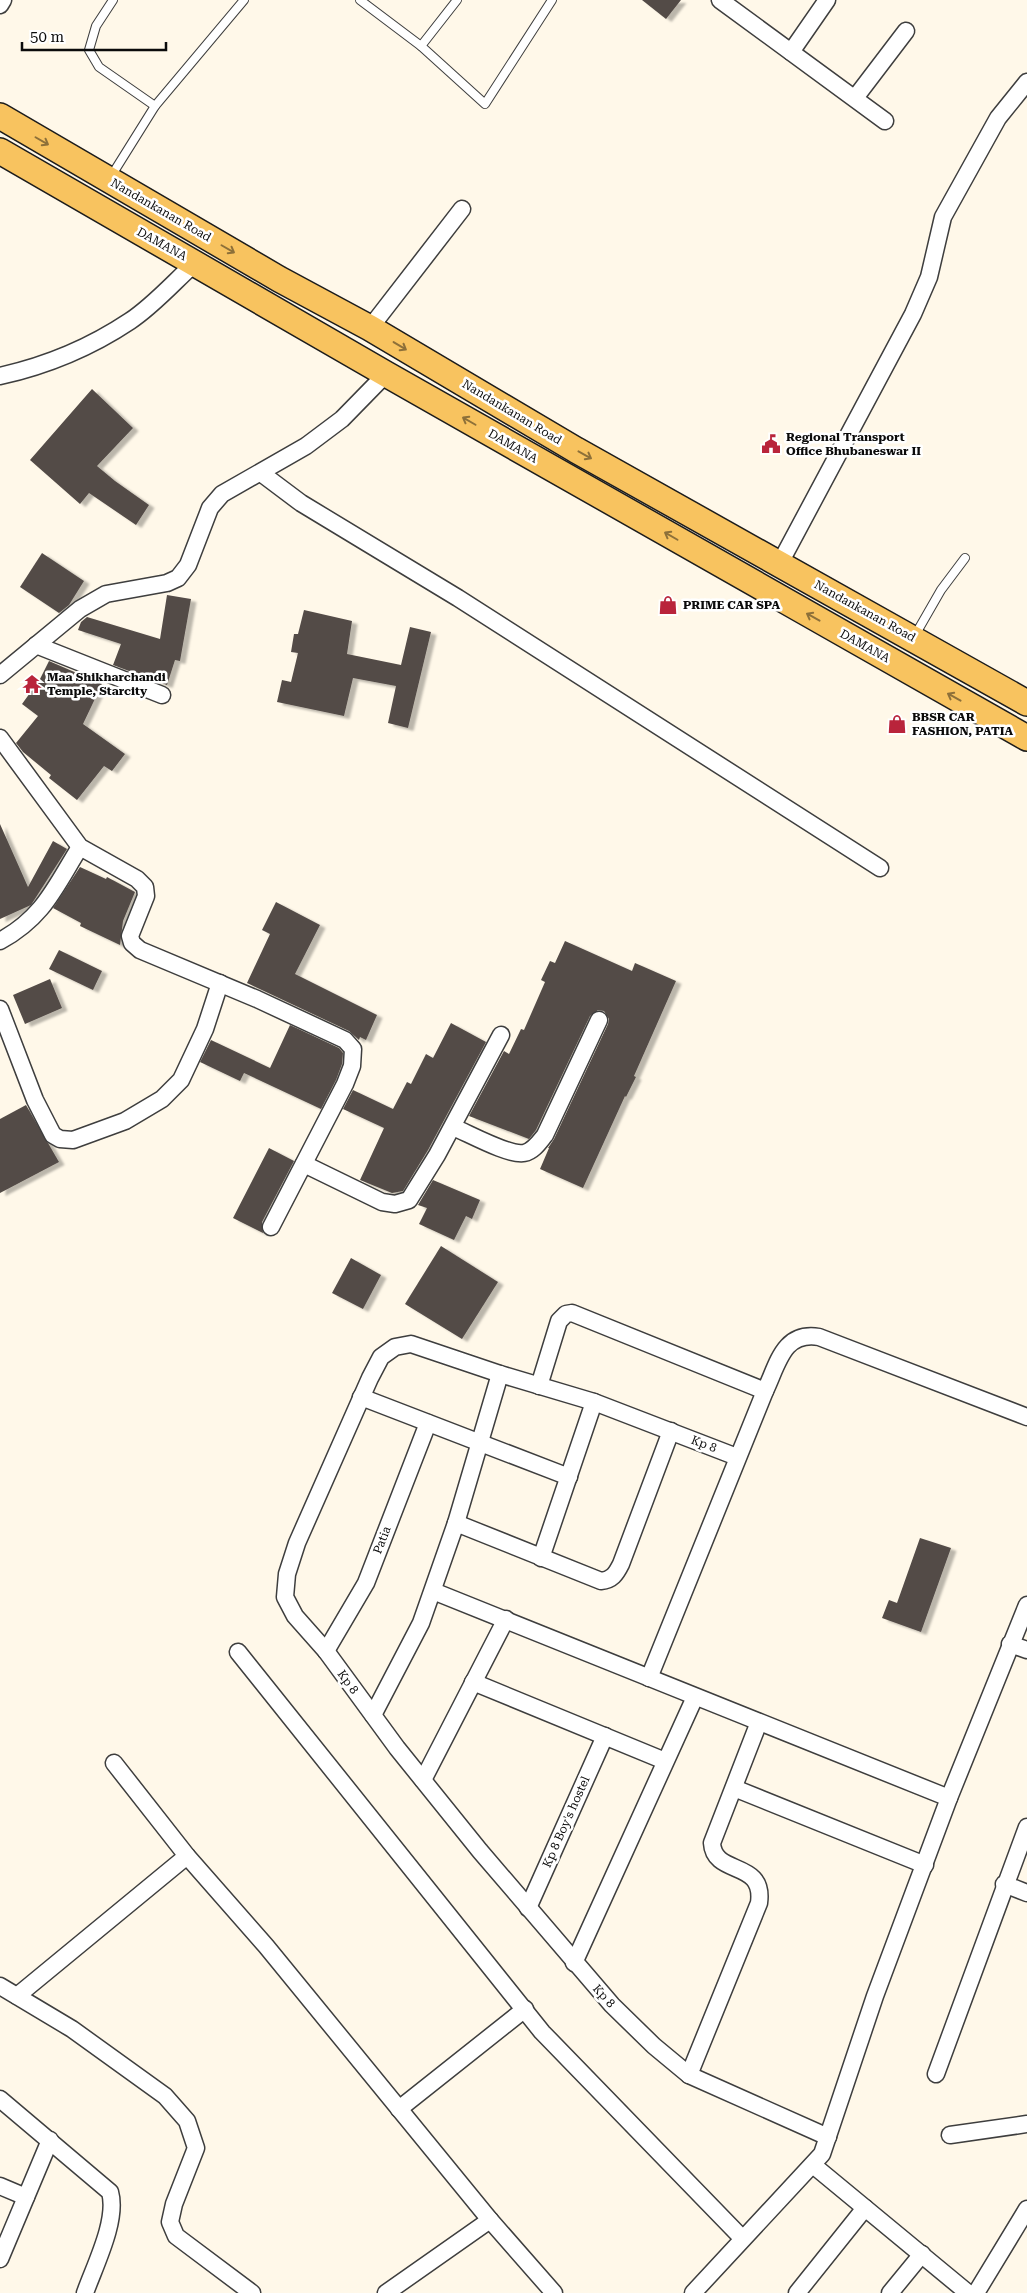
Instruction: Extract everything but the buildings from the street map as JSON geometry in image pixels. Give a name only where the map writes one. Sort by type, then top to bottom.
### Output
[{"type":"main road","name":"Nandankanan Road","points":[[0,116],[279,279],[370,328],[576,450],[1027,703]]},
{"type":"main road","name":"DAMANA","points":[[0,151],[386,374],[1027,738]]},
{"type":"street","points":[[0,5],[3,0]]},
{"type":"street","points":[[720,0],[885,121]]},
{"type":"street","points":[[791,52],[827,0]]},
{"type":"street","points":[[855,98],[906,31]]},
{"type":"street","points":[[780,563],[913,314],[929,276],[943,217],[998,118],[1027,82]]},
{"type":"street","points":[[370,328],[462,209]]},
{"type":"street","points":[[0,376],[30,370],[89,344],[131,321],[195,263]]},
{"type":"street","points":[[0,675],[80,609],[106,594],[167,584],[178,578],[188,565],[210,508],[222,494],[306,446],[342,419],[386,374]]},
{"type":"street","points":[[261,473],[301,504],[466,604],[880,868]]},
{"type":"street","points":[[36,645],[162,695]]},
{"type":"street","points":[[0,738],[80,847],[137,879],[145,887],[146,896],[130,936],[132,943],[140,950],[220,983],[345,1040],[353,1049],[352,1066],[345,1084],[270,1228]]},
{"type":"street","points":[[0,941],[19,931],[40,912],[80,847]]},
{"type":"street","points":[[0,1009],[35,1100],[53,1136],[60,1139],[73,1140],[125,1121],[162,1099],[181,1080],[204,1029],[220,983]]},
{"type":"street","points":[[453,1127],[512,1151],[524,1153],[536,1147],[545,1134],[599,1020]]},
{"type":"street","points":[[304,1164],[382,1202],[395,1204],[409,1200],[425,1178],[501,1035]]},
{"type":"street","points":[[539,1386],[559,1322],[566,1314],[572,1313],[765,1391]]},
{"type":"street","points":[[649,1678],[765,1391],[786,1347],[794,1339],[806,1335],[819,1337],[1027,1417]]},
{"type":"street","name":"Kp 8","points":[[738,1457],[594,1402],[500,1374],[411,1344],[394,1347],[381,1357],[297,1543],[288,1574],[285,1597],[295,1616],[326,1651],[423,1780],[574,1963],[618,2012],[654,2046],[689,2075],[828,2137]]},
{"type":"street","points":[[373,1715],[421,1623],[456,1523],[500,1374]]},
{"type":"street","points":[[362,1397],[569,1477]]},
{"type":"street","points":[[541,1558],[594,1402]]},
{"type":"street","name":"Patia","points":[[326,1651],[366,1583],[428,1423]]},
{"type":"street","points":[[456,1523],[601,1582],[608,1580],[616,1574],[671,1431]]},
{"type":"street","points":[[432,1590],[949,1798]]},
{"type":"street","points":[[693,2293],[822,2154],[876,1996],[949,1798],[1027,1605]]},
{"type":"street","points":[[423,1780],[506,1619]]},
{"type":"street","points":[[1010,1644],[1027,1650]]},
{"type":"street","points":[[238,1652],[542,2032],[742,2238]]},
{"type":"street","points":[[473,1682],[665,1761]]},
{"type":"street","points":[[574,1963],[695,1697]]},
{"type":"street","points":[[689,2075],[759,1903],[760,1890],[757,1881],[748,1874],[718,1860],[712,1853],[712,1843],[760,1722]]},
{"type":"street","name":"Kp 8 Boy's hostel","points":[[528,1908],[605,1736]]},
{"type":"street","points":[[114,1763],[187,1856],[266,1946],[490,2220],[554,2293]]},
{"type":"street","points":[[734,1788],[924,1865]]},
{"type":"street","points":[[936,2074],[1004,1884],[1027,1826]]},
{"type":"street","points":[[16,1996],[187,1856]]},
{"type":"street","points":[[1004,1884],[1027,1893]]},
{"type":"street","points":[[0,1986],[72,2030],[165,2096],[187,2121],[196,2148],[174,2204],[170,2222],[176,2236],[252,2293]]},
{"type":"street","points":[[399,2109],[525,2009]]},
{"type":"street","points":[[0,2099],[110,2192],[113,2202],[111,2216],[85,2293]]},
{"type":"street","points":[[950,2135],[1027,2124]]},
{"type":"street","points":[[0,2259],[50,2140]]},
{"type":"street","points":[[813,2165],[968,2293]]},
{"type":"street","points":[[0,2186],[26,2197]]},
{"type":"street","points":[[797,2293],[865,2208]]},
{"type":"street","points":[[976,2293],[1027,2209]]},
{"type":"street","points":[[386,2293],[490,2220]]},
{"type":"street","points":[[890,2293],[922,2254]]},
{"type":"lane","points":[[113,0],[96,26],[89,50],[99,67],[155,106]]},
{"type":"lane","points":[[109,180],[155,106],[244,0]]},
{"type":"lane","points":[[360,0],[420,46],[485,104],[552,0]]},
{"type":"lane","points":[[420,46],[457,0]]},
{"type":"lane","points":[[912,638],[941,590],[965,558]]},
{"type":"place","name":"Regional Transport Office Bhubaneswar II","points":[[771,444]]},
{"type":"place","name":"PRIME CAR SPA","points":[[668,605]]},
{"type":"place","name":"Maa Shikharchandi Temple, Starcity","points":[[32,684]]},
{"type":"place","name":"BBSR CAR FASHION, PATIA","points":[[897,724]]}]
